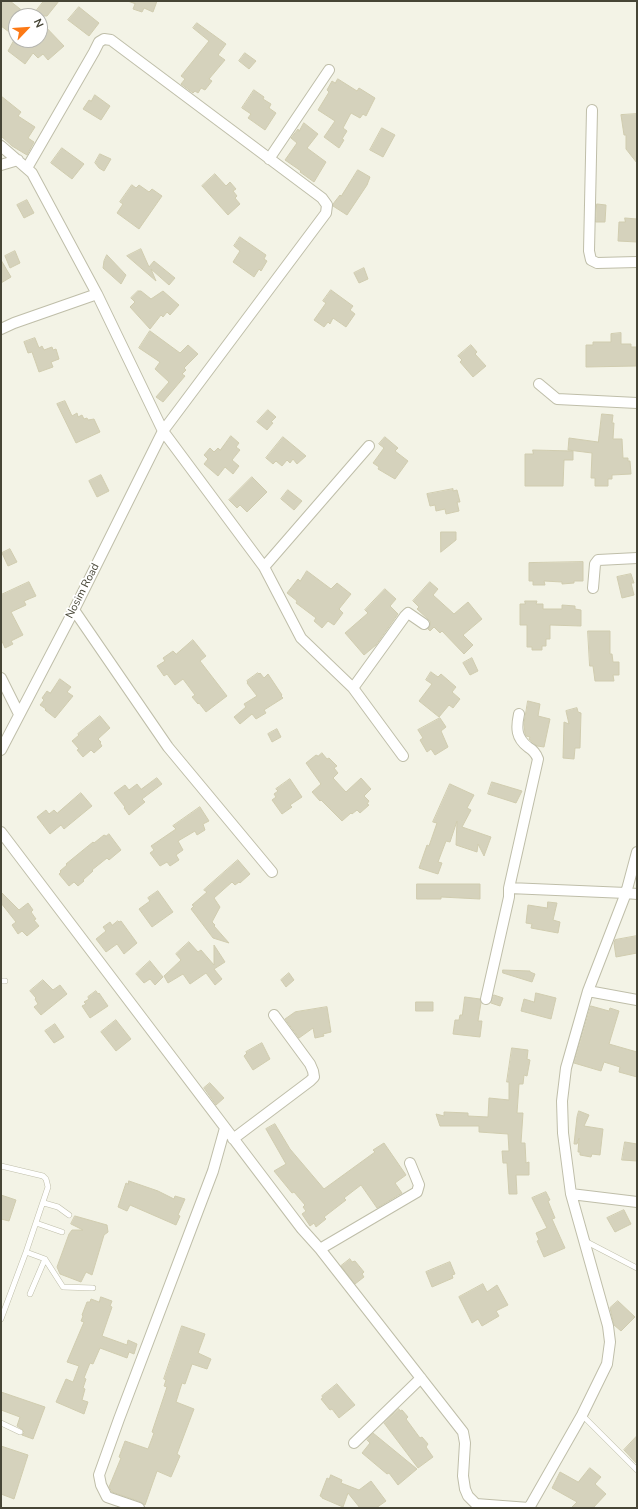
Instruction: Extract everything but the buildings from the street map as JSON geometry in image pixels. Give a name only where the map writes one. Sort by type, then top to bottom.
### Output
[{"type":"street","name":"Nosim Road","points":[[1,750],[74,610],[163,431],[326,213],[327,205],[322,198],[111,40],[104,39],[99,42],[27,168]]},
{"type":"street","points":[[269,159],[329,70]]},
{"type":"street","points":[[592,110],[589,251],[591,260],[597,263],[637,262]]},
{"type":"street","points":[[1,146],[32,173],[97,294],[163,431],[264,567],[301,638],[353,688],[403,756]]},
{"type":"street","points":[[1,166],[18,160]]},
{"type":"street","points":[[1,329],[97,294]]},
{"type":"street","points":[[539,384],[557,399],[637,404]]},
{"type":"street","points":[[264,567],[369,446]]},
{"type":"street","points":[[593,588],[595,564],[598,560],[637,558]]},
{"type":"street","points":[[74,610],[168,747],[272,872]]},
{"type":"street","points":[[353,688],[404,616],[408,613],[424,624]]},
{"type":"street","points":[[1,678],[19,714]]},
{"type":"street","points":[[486,999],[538,759],[536,754],[525,744],[517,733],[519,714]]},
{"type":"street","points":[[1,832],[302,1229],[463,1432],[465,1443],[465,1489],[468,1496],[476,1504],[529,1508],[582,1415],[606,1364],[610,1342],[608,1326],[571,1194],[563,1132],[562,1101],[566,1068],[588,991],[626,892],[637,852]]},
{"type":"street","points":[[509,888],[626,892],[637,894]]},
{"type":"street","points":[[588,991],[637,1000]]},
{"type":"street","points":[[233,1139],[314,1077],[310,1064],[274,1015]]},
{"type":"street","points":[[140,1508],[107,1497],[100,1485],[99,1475],[213,1171],[225,1128]]},
{"type":"street","points":[[320,1250],[417,1192],[418,1185],[410,1162]]},
{"type":"street","points":[[571,1194],[637,1202]]},
{"type":"street","points":[[354,1443],[421,1378]]},
{"type":"lane","points":[[1,1166],[43,1176],[46,1179],[48,1188],[44,1203],[1,1319]]},
{"type":"lane","points":[[44,1203],[58,1207],[69,1214]]},
{"type":"lane","points":[[36,1223],[62,1232]]},
{"type":"lane","points":[[584,1241],[637,1268]]},
{"type":"lane","points":[[26,1252],[45,1260],[63,1287],[93,1288]]},
{"type":"lane","points":[[30,1294],[45,1260]]},
{"type":"lane","points":[[582,1415],[637,1470]]},
{"type":"lane","points":[[1,1423],[20,1432]]}]
